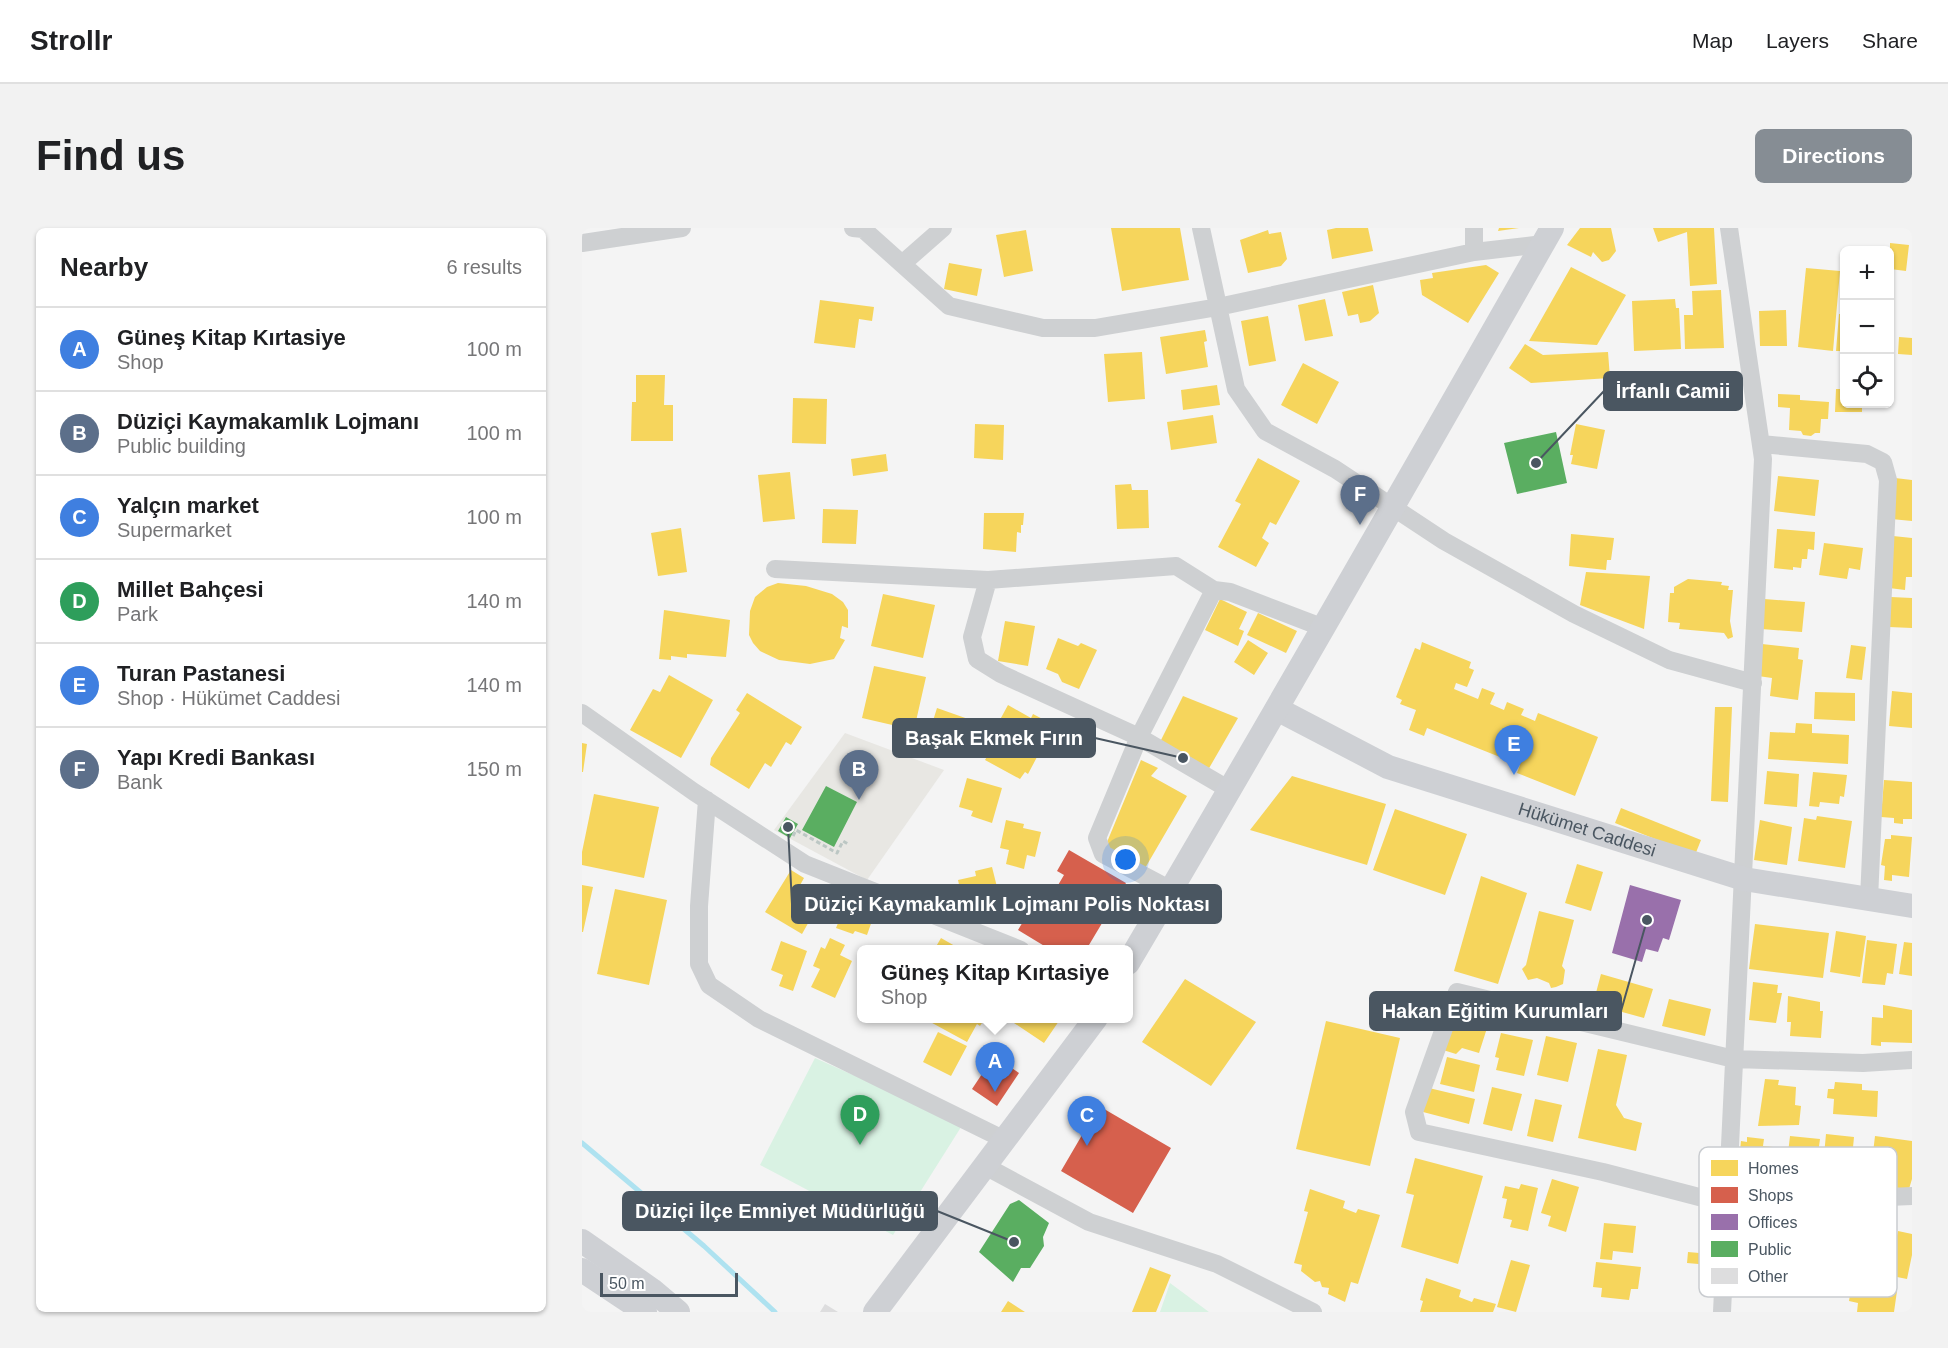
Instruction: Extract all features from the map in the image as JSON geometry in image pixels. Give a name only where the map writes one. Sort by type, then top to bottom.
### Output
[{"type":"main road","points":[[1133,955],[1228,789],[1278,710],[1547,236]]},
{"type":"main road","name":"Hükümet Caddesi","points":[[1278,710],[1388,766],[1744,879],[1912,906]]},
{"type":"main road","points":[[879,1307],[1092,1023]]},
{"type":"main road","points":[[582,1242],[652,1290],[678,1312]]},
{"type":"main road","points":[[582,1270],[645,1312]]},
{"type":"street","points":[[582,243],[682,228]]},
{"type":"street","points":[[853,228],[863,230],[949,306],[1043,328],[1095,328],[1218,307],[1547,236]]},
{"type":"street","points":[[902,264],[943,228]]},
{"type":"street","points":[[1201,228],[1236,389],[1265,431],[1335,469],[1444,541],[1585,619],[1669,660],[1753,683]]},
{"type":"street","points":[[1474,228],[1474,252]]},
{"type":"street","points":[[1729,228],[1763,459],[1729,1147]]},
{"type":"street","points":[[1761,444],[1867,454],[1883,462],[1888,480],[1869,899]]},
{"type":"street","points":[[775,569],[988,580],[1176,566],[1214,590],[1230,592],[1324,628]]},
{"type":"street","points":[[988,580],[972,637],[977,659],[1001,674],[1139,737],[1228,789]]},
{"type":"street","points":[[1171,890],[1103,854],[1097,838],[1139,737],[1214,590]]},
{"type":"street","points":[[582,713],[706,800],[806,864],[1008,945]]},
{"type":"street","points":[[706,800],[699,906],[699,964],[709,985],[759,1019],[1005,1140]]},
{"type":"street","points":[[1699,1197],[1603,1172],[1419,1132],[1414,1112],[1456,992],[1734,1059],[1863,1063],[1912,1060]]},
{"type":"street","points":[[985,1166],[1089,1222],[1218,1264],[1313,1312]]},
{"type":"street","points":[[1897,1197],[1912,1196]]},
{"type":"street","points":[[1722,1312],[1723,1297]]},
{"type":"path","points":[[816,841],[837,853],[843,841],[848,844]]},
{"type":"shaded area","points":[[845,733],[944,770],[867,880],[774,830]]},
{"type":"green space","points":[[815,1058],[963,1124],[893,1235],[760,1165]]},
{"type":"green space","points":[[1170,1283],[1209,1312],[1160,1312]]},
{"type":"building: Homes","points":[[1111,228],[1180,228],[1189,280],[1122,291]]},
{"type":"building: Homes","points":[[1368,228],[1373,251],[1332,259],[1327,230]]},
{"type":"building: Homes","points":[[1499,228],[1519,228],[1498,231]]},
{"type":"building: Homes","points":[[1580,228],[1611,228],[1616,251],[1609,260],[1602,262],[1593,252],[1591,257],[1567,245]]},
{"type":"building: Homes","points":[[1653,228],[1714,228],[1717,284],[1690,286],[1687,232],[1658,242]]},
{"type":"building: Homes","points":[[1026,230],[1033,271],[1004,277],[996,235]]},
{"type":"building: Homes","points":[[1268,230],[1269,234],[1281,232],[1287,259],[1281,266],[1248,273],[1240,240]]},
{"type":"building: Homes","points":[[1890,243],[1909,245],[1906,271],[1894,270],[1894,246],[1890,246]]},
{"type":"building: Homes","points":[[949,263],[982,269],[977,296],[944,289]]},
{"type":"building: Homes","points":[[1486,265],[1499,273],[1468,323],[1422,295],[1420,280],[1433,278],[1432,273]]},
{"type":"building: Homes","points":[[1571,267],[1626,295],[1597,345],[1529,341]]},
{"type":"building: Homes","points":[[1806,268],[1840,271],[1833,351],[1798,347]]},
{"type":"building: Homes","points":[[1373,285],[1379,313],[1370,321],[1360,323],[1358,314],[1348,316],[1342,292]]},
{"type":"building: Homes","points":[[1721,290],[1724,348],[1685,349],[1684,315],[1693,315],[1692,291]]},
{"type":"building: Homes","points":[[1325,299],[1333,336],[1305,341],[1298,305]]},
{"type":"building: Homes","points":[[1675,299],[1676,308],[1679,308],[1681,349],[1634,351],[1632,301]]},
{"type":"building: Homes","points":[[820,300],[874,307],[872,321],[859,319],[855,348],[814,343]]},
{"type":"building: Homes","points":[[1786,310],[1787,346],[1760,346],[1759,311]]},
{"type":"building: Homes","points":[[1839,314],[1840,314],[1840,351],[1836,351]]},
{"type":"building: Homes","points":[[1268,316],[1276,361],[1249,366],[1241,321]]},
{"type":"building: Homes","points":[[1205,330],[1207,341],[1204,342],[1208,367],[1166,374],[1160,337]]},
{"type":"building: Homes","points":[[1899,337],[1912,338],[1912,355],[1898,354]]},
{"type":"building: Homes","points":[[1525,344],[1543,355],[1608,352],[1610,378],[1531,383],[1509,368]]},
{"type":"building: Homes","points":[[1142,352],[1145,399],[1108,402],[1104,354]]},
{"type":"building: Homes","points":[[1303,363],[1339,382],[1317,424],[1281,405]]},
{"type":"building: Homes","points":[[636,375],[665,375],[664,405],[673,405],[673,441],[631,441],[632,402],[636,402]]},
{"type":"building: Homes","points":[[1217,385],[1220,405],[1183,410],[1181,390]]},
{"type":"building: Homes","points":[[1836,389],[1840,389],[1840,408],[1862,408],[1862,412],[1835,412]]},
{"type":"building: Homes","points":[[1778,394],[1800,395],[1800,400],[1829,402],[1828,419],[1821,419],[1820,433],[1811,436],[1803,435],[1801,431],[1789,430],[1790,408],[1778,407]]},
{"type":"building: Homes","points":[[793,398],[827,399],[826,444],[792,443]]},
{"type":"building: Homes","points":[[1213,415],[1217,443],[1171,450],[1167,422]]},
{"type":"building: Homes","points":[[975,424],[1004,425],[1003,460],[974,458]]},
{"type":"building: Homes","points":[[1576,424],[1605,430],[1597,469],[1571,464],[1573,455],[1570,455]]},
{"type":"building: Homes","points":[[886,454],[888,471],[853,476],[851,459]]},
{"type":"building: Homes","points":[[1258,458],[1300,481],[1276,525],[1270,522],[1262,538],[1269,543],[1256,567],[1218,547],[1241,504],[1235,501]]},
{"type":"building: Homes","points":[[790,472],[795,519],[763,522],[758,475]]},
{"type":"building: Homes","points":[[1778,476],[1819,480],[1815,516],[1774,511]]},
{"type":"building: Homes","points":[[1895,478],[1912,480],[1912,521],[1891,519]]},
{"type":"building: Homes","points":[[1131,484],[1132,490],[1148,490],[1149,528],[1117,529],[1115,485]]},
{"type":"building: Homes","points":[[823,509],[858,510],[856,544],[822,543]]},
{"type":"building: Homes","points":[[984,513],[1024,513],[1021,533],[1017,532],[1016,552],[983,549]]},
{"type":"building: Homes","points":[[681,528],[687,572],[658,576],[651,533]]},
{"type":"building: Homes","points":[[1777,529],[1815,532],[1814,550],[1808,549],[1807,559],[1802,559],[1801,568],[1793,567],[1793,570],[1774,568]]},
{"type":"building: Homes","points":[[1571,534],[1614,538],[1611,560],[1607,560],[1606,570],[1569,566]]},
{"type":"building: Homes","points":[[1893,536],[1912,538],[1912,577],[1906,577],[1905,590],[1889,588]]},
{"type":"building: Homes","points":[[1824,543],[1863,548],[1860,570],[1849,568],[1847,579],[1819,575]]},
{"type":"building: Homes","points":[[1586,572],[1650,576],[1644,629],[1580,605]]},
{"type":"building: Homes","points":[[1688,579],[1722,582],[1721,585],[1729,586],[1728,590],[1733,590],[1730,621],[1733,637],[1728,639],[1724,633],[1679,629],[1680,623],[1668,622],[1670,593],[1674,593],[1674,587]]},
{"type":"building: Homes","points":[[778,583],[806,586],[832,594],[843,602],[848,610],[848,628],[842,626],[840,638],[845,640],[834,659],[810,664],[779,660],[760,651],[753,643],[749,635],[750,611],[755,597],[767,587]]},
{"type":"building: Homes","points":[[883,594],[935,605],[923,658],[871,646]]},
{"type":"building: Homes","points":[[1891,597],[1912,598],[1912,628],[1889,627]]},
{"type":"building: Homes","points":[[1220,599],[1247,612],[1239,629],[1244,631],[1238,646],[1205,630]]},
{"type":"building: Homes","points":[[1764,599],[1805,602],[1802,632],[1761,629]]},
{"type":"building: Homes","points":[[664,610],[730,620],[726,657],[687,654],[687,658],[671,656],[671,660],[659,659]]},
{"type":"building: Homes","points":[[1258,613],[1297,631],[1286,653],[1247,635]]},
{"type":"building: Homes","points":[[1005,621],[1035,626],[1028,666],[998,661]]},
{"type":"building: Homes","points":[[1058,638],[1078,646],[1081,643],[1097,650],[1079,689],[1062,682],[1058,674],[1046,669]]},
{"type":"building: Homes","points":[[1248,640],[1268,653],[1254,675],[1234,662]]},
{"type":"building: Homes","points":[[1422,642],[1471,662],[1469,668],[1474,670],[1467,687],[1456,683],[1454,689],[1478,699],[1482,688],[1495,693],[1490,704],[1504,710],[1507,702],[1524,709],[1521,715],[1535,721],[1538,713],[1598,737],[1575,796],[1517,773],[1520,765],[1427,728],[1424,736],[1409,730],[1416,710],[1400,704],[1402,700],[1396,697],[1415,648],[1420,650]]},
{"type":"building: Homes","points":[[1762,644],[1799,648],[1798,659],[1803,660],[1798,700],[1770,696],[1772,678],[1758,676]]},
{"type":"building: Homes","points":[[1851,645],[1866,647],[1862,680],[1846,678]]},
{"type":"building: Homes","points":[[874,666],[926,677],[914,730],[862,718]]},
{"type":"building: Homes","points":[[669,675],[713,700],[681,758],[630,730],[653,689],[660,692]]},
{"type":"building: Homes","points":[[1892,691],[1912,693],[1912,728],[1889,726]]},
{"type":"building: Homes","points":[[1815,692],[1855,693],[1855,721],[1814,719]]},
{"type":"building: Homes","points":[[747,693],[802,727],[791,745],[786,742],[771,767],[765,763],[749,789],[710,765],[711,758],[740,713],[736,710]]},
{"type":"building: Homes","points":[[1183,696],[1238,718],[1208,770],[1160,742]]},
{"type":"building: Homes","points":[[1008,705],[1031,718],[1033,714],[1054,725],[1028,774],[1025,772],[1020,779],[985,760],[989,753],[983,751]]},
{"type":"building: Homes","points":[[1715,707],[1732,707],[1728,802],[1711,801]]},
{"type":"building: Homes","points":[[937,708],[971,720],[958,757],[925,746]]},
{"type":"building: Homes","points":[[1796,723],[1812,724],[1812,733],[1849,735],[1848,764],[1768,759],[1770,732],[1795,733]]},
{"type":"building: Homes","points":[[582,743],[587,744],[583,772],[582,772]]},
{"type":"building: Homes","points":[[1141,760],[1158,768],[1151,776],[1187,796],[1144,870],[1105,847]]},
{"type":"building: Homes","points":[[1767,771],[1799,774],[1797,807],[1764,804]]},
{"type":"building: Homes","points":[[1813,772],[1847,775],[1844,797],[1840,796],[1839,804],[1820,802],[1819,807],[1809,806]]},
{"type":"building: Homes","points":[[1292,776],[1386,804],[1367,865],[1250,830]]},
{"type":"building: Homes","points":[[967,778],[1002,788],[992,823],[971,816],[973,811],[959,807]]},
{"type":"building: Homes","points":[[1884,780],[1912,782],[1912,819],[1903,819],[1903,824],[1894,823],[1894,818],[1881,817]]},
{"type":"building: Homes","points":[[594,794],[659,807],[644,878],[582,865],[582,852]]},
{"type":"building: Homes","points":[[1621,808],[1701,840],[1695,855],[1615,823]]},
{"type":"building: Homes","points":[[1395,809],[1467,834],[1445,895],[1373,870]]},
{"type":"building: Homes","points":[[1817,816],[1852,821],[1845,868],[1798,861],[1804,818],[1816,820]]},
{"type":"building: Homes","points":[[1006,820],[1024,824],[1023,828],[1041,832],[1035,857],[1027,855],[1024,869],[1006,864],[1009,850],[1000,848]]},
{"type":"building: Homes","points":[[1760,820],[1792,827],[1787,865],[1754,860]]},
{"type":"building: Homes","points":[[1891,835],[1912,837],[1909,877],[1892,875],[1892,881],[1884,880],[1885,866],[1881,865],[1885,839],[1891,839]]},
{"type":"building: Homes","points":[[1577,864],[1603,872],[1591,911],[1565,903]]},
{"type":"building: Homes","points":[[992,867],[999,895],[993,897],[997,914],[967,921],[958,880],[976,876],[975,871]]},
{"type":"building: Homes","points":[[791,870],[804,878],[799,887],[812,894],[807,903],[812,906],[807,915],[811,918],[802,934],[765,912]]},
{"type":"building: Homes","points":[[1481,876],[1527,893],[1498,984],[1454,971]]},
{"type":"building: Homes","points":[[582,885],[593,887],[583,932],[582,932]]},
{"type":"building: Homes","points":[[615,889],[667,900],[649,985],[597,974]]},
{"type":"building: Homes","points":[[841,891],[883,906],[878,920],[873,918],[867,935],[855,931],[853,934],[836,928],[845,906],[837,903]]},
{"type":"building: Homes","points":[[1539,911],[1574,920],[1562,966],[1565,970],[1563,984],[1551,988],[1549,983],[1537,978],[1528,980],[1522,969],[1526,965]]},
{"type":"building: Homes","points":[[1755,924],[1829,933],[1823,978],[1749,969]]},
{"type":"building: Homes","points":[[1836,931],[1866,936],[1860,977],[1830,972]]},
{"type":"building: Homes","points":[[830,938],[845,945],[840,955],[852,961],[835,998],[811,987],[820,969],[813,966],[821,947],[825,949]]},
{"type":"building: Homes","points":[[941,938],[953,945],[937,945]]},
{"type":"building: Homes","points":[[1867,940],[1897,944],[1893,974],[1887,973],[1885,985],[1862,983]]},
{"type":"building: Homes","points":[[781,941],[807,951],[793,991],[779,986],[783,975],[771,970]]},
{"type":"building: Homes","points":[[1904,942],[1912,943],[1912,976],[1899,974]]},
{"type":"building: Homes","points":[[1601,974],[1653,989],[1644,1018],[1593,1004]]},
{"type":"building: Homes","points":[[1185,979],[1256,1022],[1211,1086],[1142,1042]]},
{"type":"building: Homes","points":[[1753,982],[1778,985],[1777,993],[1782,993],[1776,1023],[1749,1020]]},
{"type":"building: Homes","points":[[1788,996],[1820,1002],[1820,1011],[1823,1011],[1821,1038],[1790,1036],[1791,1022],[1787,1022]]},
{"type":"building: Homes","points":[[1669,999],[1711,1009],[1705,1036],[1662,1026]]},
{"type":"building: Homes","points":[[1883,1005],[1912,1010],[1912,1043],[1881,1042],[1881,1046],[1871,1045],[1872,1017],[1883,1018]]},
{"type":"building: Homes","points":[[1454,1015],[1488,1025],[1479,1053],[1462,1048],[1456,1054],[1443,1050]]},
{"type":"building: Homes","points":[[1326,1021],[1400,1038],[1370,1166],[1296,1149]]},
{"type":"building: Homes","points":[[932,1023],[982,1023],[980,1026],[977,1024],[967,1042]]},
{"type":"building: Homes","points":[[1014,1023],[1058,1023],[1044,1043]]},
{"type":"building: Homes","points":[[938,1032],[967,1046],[951,1076],[923,1062]]},
{"type":"building: Homes","points":[[1501,1033],[1533,1040],[1524,1076],[1496,1070],[1499,1058],[1495,1057]]},
{"type":"building: Homes","points":[[1546,1036],[1577,1043],[1568,1082],[1537,1075]]},
{"type":"building: Homes","points":[[1598,1049],[1627,1055],[1616,1105],[1624,1118],[1642,1123],[1636,1151],[1578,1138]]},
{"type":"building: Homes","points":[[1447,1057],[1480,1065],[1474,1092],[1440,1084]]},
{"type":"building: Homes","points":[[1765,1079],[1779,1080],[1778,1085],[1796,1087],[1795,1105],[1801,1106],[1799,1125],[1758,1126]]},
{"type":"building: Homes","points":[[1835,1082],[1862,1084],[1862,1090],[1878,1091],[1877,1117],[1833,1114],[1834,1099],[1827,1098],[1828,1089],[1834,1089]]},
{"type":"building: Homes","points":[[1492,1087],[1522,1094],[1512,1131],[1483,1124]]},
{"type":"building: Homes","points":[[1429,1088],[1475,1099],[1469,1124],[1423,1112]]},
{"type":"building: Homes","points":[[1535,1099],[1562,1105],[1553,1142],[1527,1136]]},
{"type":"building: Homes","points":[[1826,1134],[1854,1137],[1853,1147],[1825,1147]]},
{"type":"building: Homes","points":[[1790,1136],[1820,1139],[1819,1147],[1789,1147]]},
{"type":"building: Homes","points":[[1875,1136],[1912,1141],[1912,1179],[1909,1189],[1897,1188],[1897,1147],[1874,1147]]},
{"type":"building: Homes","points":[[1747,1137],[1764,1139],[1763,1146],[1773,1147],[1740,1147],[1741,1141],[1747,1142]]},
{"type":"building: Homes","points":[[1415,1158],[1483,1176],[1458,1264],[1401,1247],[1414,1195],[1406,1193]]},
{"type":"building: Homes","points":[[1552,1179],[1579,1187],[1566,1232],[1548,1226],[1551,1216],[1541,1213]]},
{"type":"building: Homes","points":[[1521,1184],[1538,1188],[1528,1231],[1510,1227],[1512,1220],[1503,1218],[1507,1199],[1502,1198],[1505,1186],[1519,1189]]},
{"type":"building: Homes","points":[[1310,1189],[1345,1201],[1343,1208],[1356,1213],[1358,1209],[1380,1215],[1358,1284],[1351,1282],[1345,1302],[1328,1294],[1329,1288],[1322,1287],[1320,1281],[1315,1282],[1301,1271],[1302,1265],[1294,1263],[1308,1212],[1304,1211]]},
{"type":"building: Homes","points":[[1604,1223],[1636,1226],[1633,1253],[1613,1251],[1612,1260],[1600,1259]]},
{"type":"building: Homes","points":[[1898,1231],[1912,1234],[1912,1255],[1907,1279],[1897,1277]]},
{"type":"building: Homes","points":[[1688,1252],[1699,1253],[1699,1264],[1687,1263]]},
{"type":"building: Homes","points":[[1511,1260],[1530,1265],[1516,1312],[1497,1307]]},
{"type":"building: Homes","points":[[1596,1262],[1641,1267],[1638,1289],[1631,1289],[1629,1300],[1601,1297],[1602,1288],[1593,1287]]},
{"type":"building: Homes","points":[[1150,1267],[1171,1275],[1156,1312],[1132,1312]]},
{"type":"building: Homes","points":[[1426,1278],[1461,1290],[1459,1297],[1472,1302],[1474,1298],[1496,1304],[1493,1312],[1420,1312],[1423,1301],[1420,1300]]},
{"type":"building: Homes","points":[[1850,1297],[1896,1297],[1894,1312],[1857,1312],[1858,1303],[1849,1301]]},
{"type":"building: Homes","points":[[1008,1301],[1025,1312],[1001,1312]]},
{"type":"building: Shops","points":[[1069,850],[1126,883],[1089,945],[1043,945],[1018,930],[1030,910],[1035,913],[1049,889],[1054,892],[1064,875],[1057,871]]},
{"type":"building: Shops","points":[[994,1056],[1019,1073],[997,1106],[972,1089]]},
{"type":"building: Shops","points":[[1099,1106],[1171,1148],[1133,1213],[1061,1171]]},
{"type":"building: Offices","points":[[1630,885],[1681,900],[1669,940],[1663,938],[1658,952],[1646,949],[1642,962],[1612,953]]},
{"type":"building: Public","points":[[1556,432],[1567,483],[1517,494],[1504,443]]},
{"type":"building: Public","points":[[826,786],[857,802],[834,847],[802,830]]},
{"type":"building: Public","points":[[786,817],[798,824],[790,838],[778,831]]},
{"type":"building: Public","points":[[1019,1200],[1049,1223],[1043,1237],[1044,1246],[1030,1268],[1021,1268],[1013,1282],[979,1252],[1010,1204]]},
{"type":"building: Other","points":[[825,1304],[838,1312],[820,1312]]},
{"type":"waterway","points":[[582,1143],[704,1246],[775,1312]]},
{"type":"place","name":"İrfanlı Camii","points":[[1536,463]]},
{"type":"place","name":"Yapı Kredi Bankası","points":[[1360,525]]},
{"type":"place","name":"Başak Ekmek Fırın","points":[[1183,758]]},
{"type":"place","name":"Turan Pastanesi","points":[[1514,775]]},
{"type":"place","name":"Düziçi Kaymakamlık Lojmanı","points":[[859,800]]},
{"type":"place","name":"Düziçi Kaymakamlık Lojmanı Polis Noktası","points":[[788,827]]},
{"type":"place","name":"Hakan Eğitim Kurumları","points":[[1647,920]]},
{"type":"place","name":"Güneş Kitap Kırtasiye","points":[[995,1092]]},
{"type":"place","name":"Millet Bahçesi","points":[[860,1145]]},
{"type":"place","name":"Yalçın market","points":[[1087,1146]]},
{"type":"place","name":"Düziçi İlçe Emniyet Müdürlüğü","points":[[1014,1242]]}]
